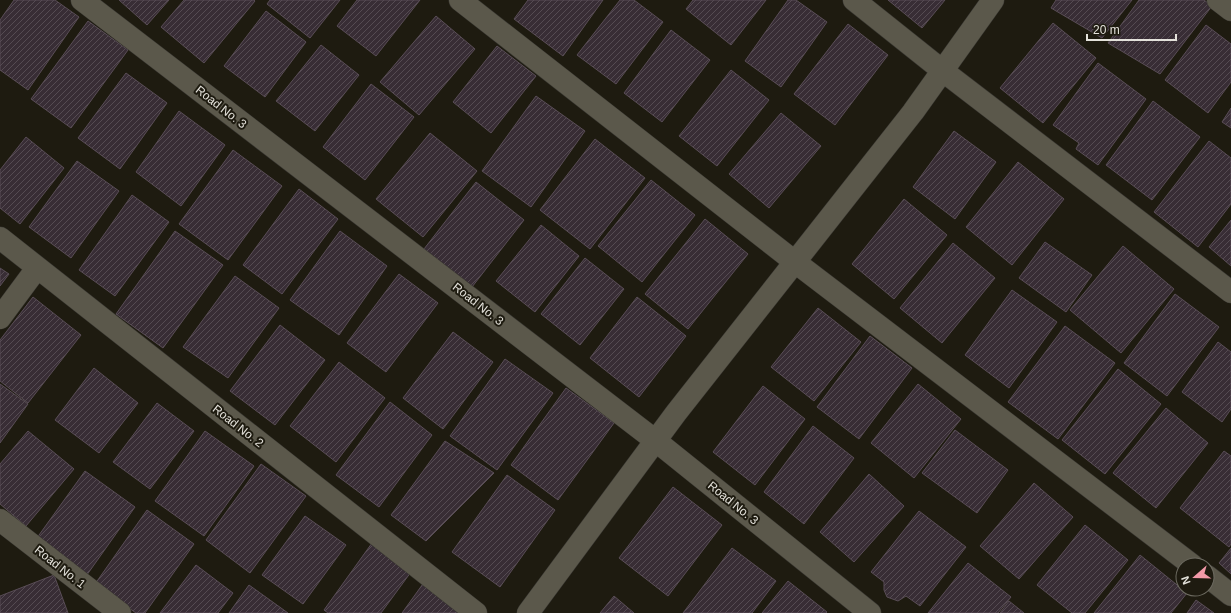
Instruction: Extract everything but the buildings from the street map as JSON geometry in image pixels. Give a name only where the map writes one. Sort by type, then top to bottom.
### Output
[{"type":"street","name":"Road No. 3","points":[[82,0],[656,441],[870,613]]},
{"type":"street","points":[[460,0],[795,262],[1182,557]]},
{"type":"street","points":[[854,0],[1231,292]]},
{"type":"street","points":[[528,613],[681,407],[913,112],[993,0]]},
{"type":"street","points":[[1218,0],[1231,10]]},
{"type":"street","name":"Road No. 2","points":[[0,238],[476,613]]},
{"type":"street","points":[[0,318],[37,268]]},
{"type":"street","name":"Road No. 1","points":[[0,520],[120,613]]},
{"type":"street","points":[[1215,582],[1231,595]]}]
